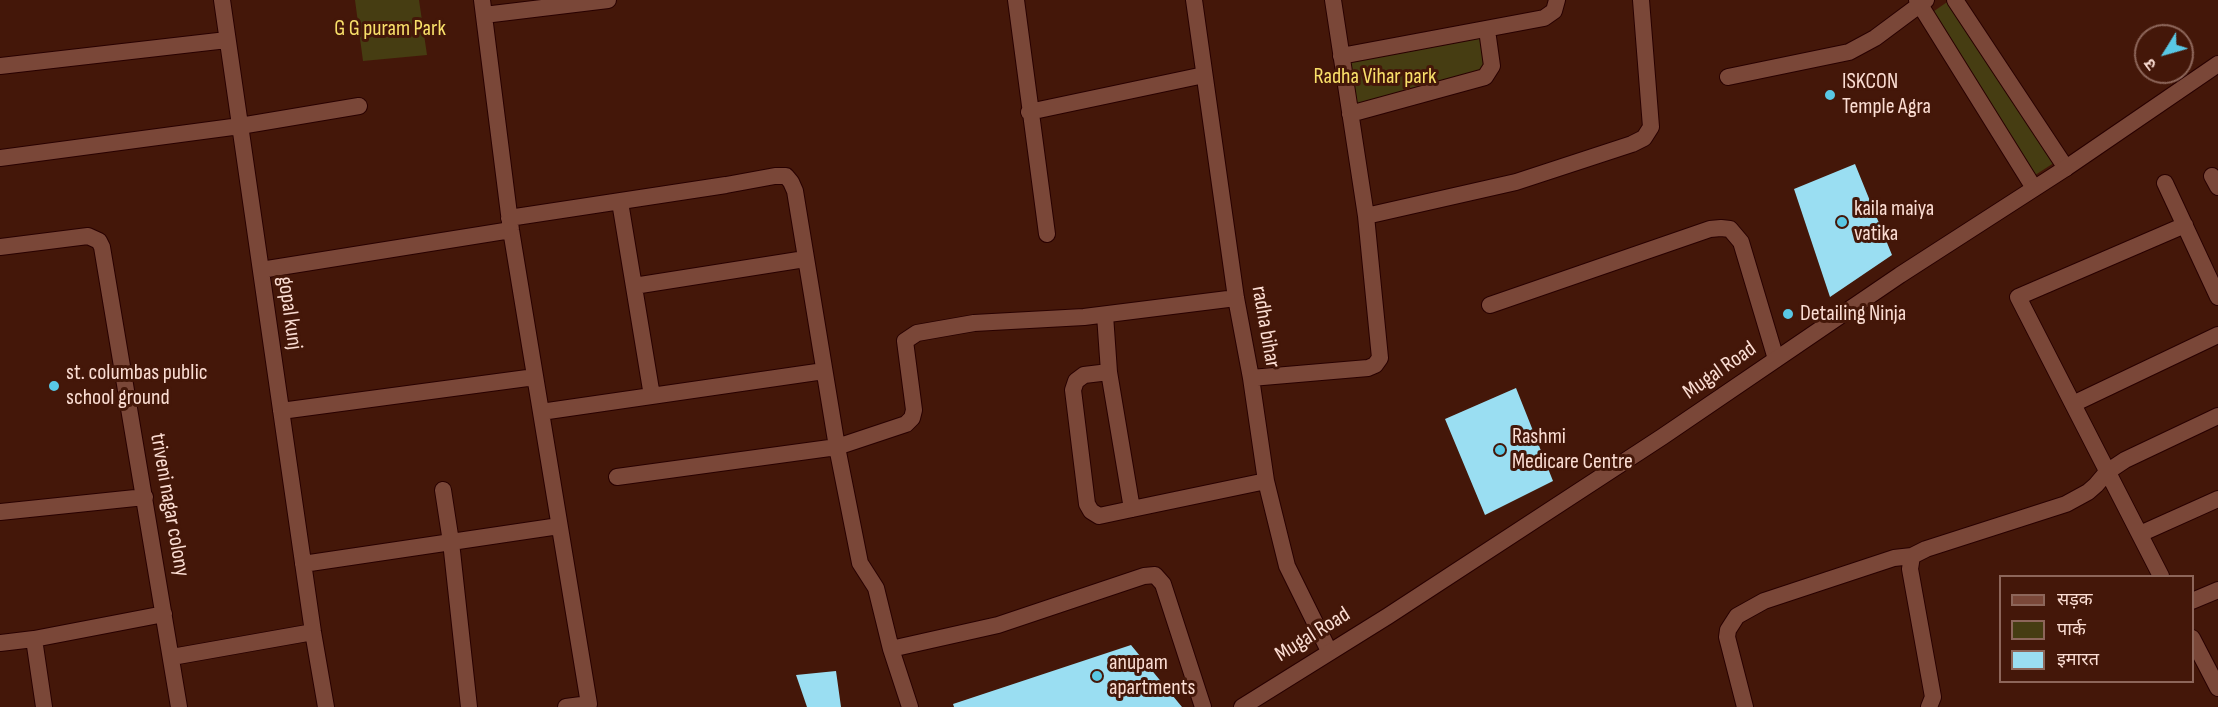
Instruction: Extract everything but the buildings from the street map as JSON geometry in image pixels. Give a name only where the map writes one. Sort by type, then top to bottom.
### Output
[{"type":"street","name":"gopal kunj","points":[[222,0],[313,632],[326,707]]},
{"type":"street","points":[[566,707],[589,704],[510,224],[483,8],[608,0]]},
{"type":"street","points":[[1016,0],[1047,234]]},
{"type":"street","name":"radha bihar","points":[[1194,0],[1236,298],[1251,378],[1266,481],[1287,566],[1329,651]]},
{"type":"street","points":[[1251,378],[1368,368],[1377,363],[1381,353],[1366,216],[1333,0]]},
{"type":"street","points":[[1341,56],[1544,18],[1554,11],[1557,0]]},
{"type":"street","points":[[1366,216],[1516,182],[1641,141],[1651,127],[1641,0]]},
{"type":"street","points":[[1955,0],[2066,168]]},
{"type":"street","points":[[1728,77],[1849,52],[1875,38],[1921,2],[2034,188]]},
{"type":"street","points":[[1350,114],[1485,77],[1492,66],[1487,30]]},
{"type":"street","points":[[0,66],[227,40]]},
{"type":"street","name":"Mugal Road","points":[[1242,707],[1388,616],[1662,438],[1900,275],[2066,168],[2218,64]]},
{"type":"street","points":[[1029,111],[1204,75]]},
{"type":"street","points":[[0,158],[240,126],[359,106]]},
{"type":"street","points":[[261,270],[620,202],[786,176],[795,191],[837,447],[860,563],[876,588],[891,649],[910,707]]},
{"type":"street","points":[[2165,183],[2218,297]]},
{"type":"street","points":[[620,202],[652,396]]},
{"type":"street","points":[[2160,575],[2018,297],[2185,225]]},
{"type":"street","points":[[1490,305],[1710,229],[1730,229],[1741,242],[1776,359]]},
{"type":"street","name":"triveni nagar colony","points":[[0,246],[88,236],[99,241],[102,247],[180,707]]},
{"type":"street","points":[[633,286],[806,259]]},
{"type":"street","points":[[616,477],[837,447],[906,424],[912,418],[914,410],[905,341],[917,333],[974,323],[1105,315],[1236,298]]},
{"type":"street","points":[[1105,315],[1109,372],[1132,509]]},
{"type":"street","points":[[2073,404],[2218,335]]},
{"type":"street","points":[[541,412],[824,371]]},
{"type":"street","points":[[1109,372],[1084,375],[1076,381],[1073,390],[1087,504],[1091,511],[1099,516],[1266,481]]},
{"type":"street","points":[[281,411],[535,377]]},
{"type":"street","points":[[1745,707],[1727,637],[1728,630],[1737,616],[1764,601],[1894,558],[1912,556],[1926,549],[2066,504],[2080,498],[2107,472],[2145,449],[2218,416]]},
{"type":"street","points":[[442,490],[451,542],[469,707]]},
{"type":"street","points":[[0,512],[145,497]]},
{"type":"street","points":[[2140,534],[2218,499]]},
{"type":"street","points":[[303,564],[559,526]]},
{"type":"street","points":[[1912,556],[1910,569],[1933,697],[1933,703],[1929,707]]},
{"type":"street","points":[[891,649],[998,625],[1144,576],[1155,575],[1163,584],[1203,707]]},
{"type":"street","points":[[2194,601],[2218,590]]},
{"type":"street","points":[[0,643],[34,639],[164,614]]},
{"type":"street","points":[[172,657],[313,632]]},
{"type":"street","points":[[34,639],[44,707]]},
{"type":"street","points":[[2194,640],[2218,688]]},
{"type":"green space","name":"G G puram Park","points":[[355,0],[419,0],[427,55],[363,61]]},
{"type":"green space","points":[[1950,0],[2060,159],[2029,179],[1927,16]]},
{"type":"green space","name":"Radha Vihar park","points":[[1487,30],[1490,71],[1350,114],[1341,56]]},
{"type":"place","name":"ISKCON Temple Agra","points":[[1830,95]]},
{"type":"place","name":"kaila maiya vatika","points":[[1842,222]]},
{"type":"place","name":"Detailing Ninja","points":[[1788,314]]},
{"type":"place","name":"st. columbas public school ground","points":[[54,386]]},
{"type":"place","name":"Rashmi Medicare Centre","points":[[1500,450]]},
{"type":"place","name":"anupam apartments","points":[[1097,676]]}]
